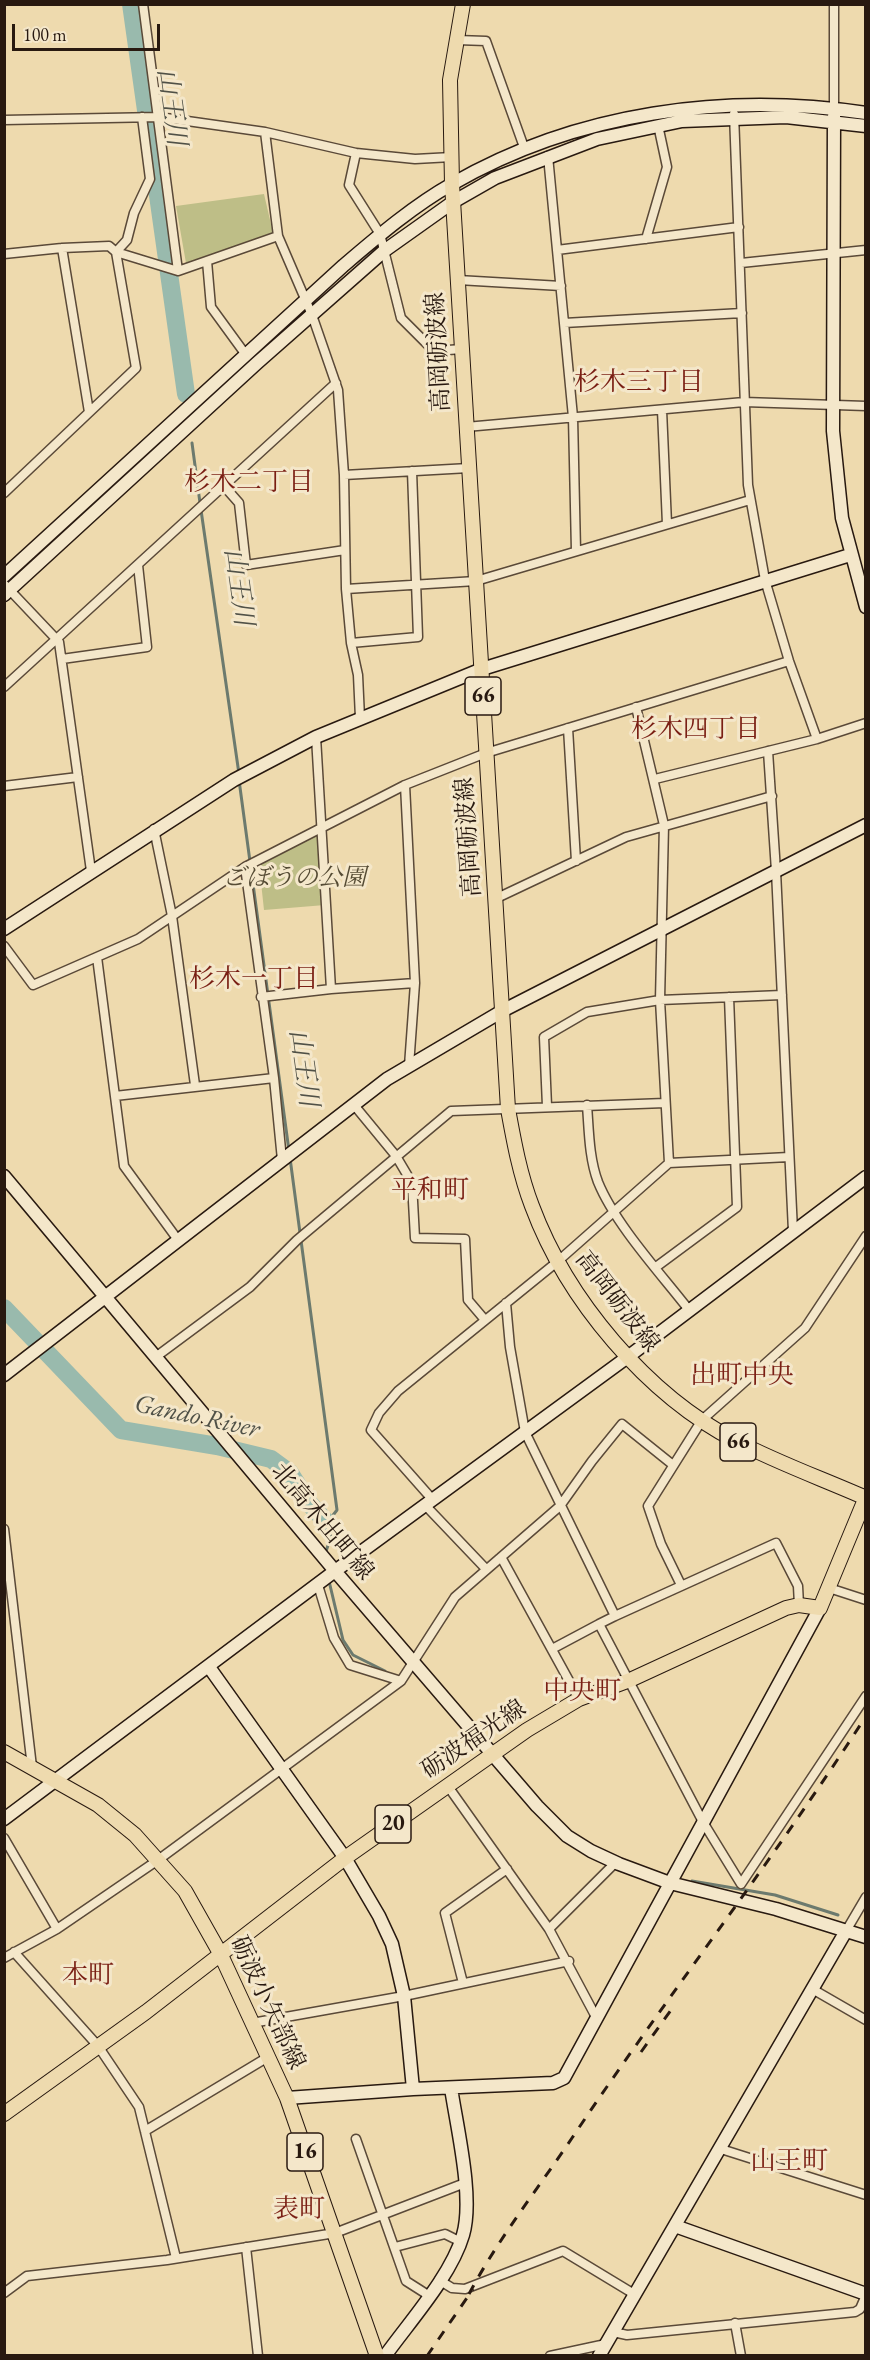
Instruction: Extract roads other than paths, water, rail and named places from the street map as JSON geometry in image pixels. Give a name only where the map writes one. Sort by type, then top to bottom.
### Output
[{"type":"main road","name":"高岡砺波線","points":[[463,4],[450,81],[452,184],[486,753],[504,1010],[508,1109],[515,1146],[532,1206],[557,1262],[579,1299],[664,1392],[736,1441],[865,1498]]},
{"type":"main road","points":[[819,1608],[865,1498]]},
{"type":"main road","name":"砺波福光線","points":[[4,2114],[98,2046],[345,1858],[526,1730],[579,1699],[630,1680],[786,1608],[799,1605],[819,1608]]},
{"type":"main road","name":"砺波小矢部線","points":[[4,1752],[98,1805],[158,1860],[185,1891],[220,1953],[287,2098],[377,2355]]},
{"type":"street","points":[[143,4],[178,271]]},
{"type":"street","points":[[834,4],[833,407],[836,477],[850,555],[866,606]]},
{"type":"street","points":[[457,40],[486,41],[525,150]]},
{"type":"street","points":[[91,871],[62,659],[57,639],[6,590],[384,251],[453,202],[495,178],[597,139],[734,111],[786,104],[866,113]]},
{"type":"street","points":[[734,111],[744,402],[750,500],[765,580],[789,661],[817,739]]},
{"type":"street","points":[[4,576],[380,234],[452,184],[525,150],[591,127],[642,115],[734,111],[866,126]]},
{"type":"street","points":[[116,252],[127,240],[134,213],[150,178],[143,117]]},
{"type":"street","points":[[4,120],[158,117],[265,132],[356,153],[415,159],[452,158]]},
{"type":"street","points":[[646,239],[667,167],[658,125]]},
{"type":"street","points":[[265,132],[278,236],[312,315],[336,383],[344,475],[345,589],[351,643],[358,675],[360,718]]},
{"type":"street","points":[[356,153],[349,185],[380,234],[401,318],[434,351],[462,349]]},
{"type":"street","points":[[548,156],[573,417],[576,551]]},
{"type":"street","points":[[557,250],[739,227]]},
{"type":"street","points":[[4,254],[109,246],[116,252],[178,271],[278,236]]},
{"type":"street","points":[[62,248],[89,412]]},
{"type":"street","points":[[741,263],[866,250]]},
{"type":"street","points":[[4,493],[136,368],[116,252]]},
{"type":"street","points":[[207,261],[211,307],[246,355]]},
{"type":"street","points":[[458,280],[561,286]]},
{"type":"street","points":[[564,323],[742,313]]},
{"type":"street","points":[[4,687],[336,383]]},
{"type":"street","points":[[466,427],[744,402],[833,407],[866,406]]},
{"type":"street","points":[[662,410],[667,524]]},
{"type":"street","points":[[344,475],[469,468]]},
{"type":"street","points":[[351,643],[418,637],[418,585],[412,471]]},
{"type":"street","points":[[224,486],[239,503],[246,565],[345,550]]},
{"type":"street","points":[[345,589],[476,581],[750,500]]},
{"type":"street","points":[[4,929],[154,829],[234,780],[316,737],[482,669],[850,555]]},
{"type":"street","points":[[62,659],[147,647],[138,565]]},
{"type":"street","points":[[4,946],[33,986],[138,939],[245,867],[323,825],[405,785],[486,753],[789,661]]},
{"type":"street","points":[[636,707],[655,779],[664,825],[660,1000],[669,1163]]},
{"type":"street","points":[[655,779],[817,739],[866,723]]},
{"type":"street","points":[[568,728],[576,861]]},
{"type":"street","points":[[316,737],[331,989]]},
{"type":"street","points":[[768,751],[793,1231]]},
{"type":"street","points":[[4,786],[78,777]]},
{"type":"street","points":[[405,785],[415,983],[409,1066]]},
{"type":"street","points":[[497,898],[626,837],[772,796]]},
{"type":"street","points":[[4,1375],[354,1105],[409,1066],[504,1010],[866,825]]},
{"type":"street","points":[[154,829],[172,916],[195,1085]]},
{"type":"street","points":[[245,867],[261,998],[274,1078],[282,1160]]},
{"type":"street","points":[[97,957],[124,1166],[178,1240]]},
{"type":"street","points":[[261,998],[331,989],[415,983]]},
{"type":"street","points":[[547,1106],[544,1037],[587,1012],[660,1000],[782,995]]},
{"type":"street","points":[[657,1267],[737,1207],[729,998]]},
{"type":"street","points":[[115,1096],[195,1085],[274,1078]]},
{"type":"street","points":[[157,1356],[250,1287],[297,1240],[451,1111],[665,1103]]},
{"type":"street","points":[[354,1105],[396,1156],[412,1182],[415,1238],[465,1239],[468,1300],[486,1320]]},
{"type":"street","points":[[587,1105],[590,1150],[598,1182],[614,1212],[689,1310]]},
{"type":"street","points":[[486,1569],[428,1502],[371,1430],[379,1413],[398,1391],[557,1262],[669,1163],[789,1158]]},
{"type":"street","name":"北高木出町線","points":[[4,1176],[335,1571],[537,1806],[567,1836],[615,1863],[670,1883],[776,1909],[866,1937]]},
{"type":"street","points":[[4,1819],[428,1502],[629,1356],[866,1177]]},
{"type":"street","points":[[681,1585],[660,1544],[648,1506],[702,1420],[805,1328],[866,1236]]},
{"type":"street","points":[[506,1303],[510,1347],[525,1432],[615,1616]]},
{"type":"street","points":[[4,1958],[57,1929],[158,1860],[401,1681],[455,1596],[560,1506],[591,1461],[622,1424],[674,1465]]},
{"type":"street","points":[[4,1529],[32,1767]]},
{"type":"street","points":[[552,1649],[615,1616],[776,1543],[798,1586],[799,1605]]},
{"type":"street","points":[[501,1557],[579,1699]]},
{"type":"street","points":[[318,1585],[334,1638],[350,1665],[401,1681]]},
{"type":"street","points":[[829,1588],[866,1600]]},
{"type":"street","points":[[287,2098],[413,2089],[553,2083],[564,2078],[819,1608]]},
{"type":"street","points":[[599,1624],[703,1822],[741,1884],[866,1696]]},
{"type":"street","points":[[209,1667],[345,1858],[379,1916],[392,1944],[404,1996],[413,2089]]},
{"type":"street","points":[[447,1785],[549,1929],[569,1961],[596,2017]]},
{"type":"street","points":[[4,1838],[57,1929]]},
{"type":"street","points":[[549,1929],[615,1863]]},
{"type":"street","points":[[463,1983],[445,1913],[507,1869]]},
{"type":"street","points":[[599,2355],[814,1990],[866,1897]]},
{"type":"street","points":[[14,1952],[98,2046],[139,2107],[176,2258]]},
{"type":"street","points":[[252,2023],[404,1996],[569,1961]]},
{"type":"street","points":[[814,1990],[866,2020]]},
{"type":"street","points":[[145,2131],[268,2057]]},
{"type":"street","points":[[385,2355],[439,2280],[461,2242],[466,2218],[465,2183],[451,2088]]},
{"type":"street","points":[[356,2139],[384,2213],[406,2281],[428,2295]]},
{"type":"street","points":[[721,2149],[866,2195]]},
{"type":"street","points":[[4,2293],[27,2276],[176,2258],[335,2233],[465,2183]]},
{"type":"street","points":[[613,2332],[627,2335],[855,2312],[860,2309],[866,2295],[675,2226]]},
{"type":"street","points":[[395,2247],[446,2234],[461,2242]]},
{"type":"street","points":[[246,2247],[258,2355]]},
{"type":"street","points":[[439,2280],[452,2288],[465,2289],[563,2251],[634,2294]]},
{"type":"street","points":[[735,2323],[741,2355]]},
{"type":"street","points":[[550,2355],[606,2344]]},
{"type":"waterway","name":"山王川","points":[[131,4],[186,394]]},
{"type":"waterway","name":"山王川","points":[[192,443],[200,503]]},
{"type":"waterway","name":"山王川","points":[[201,510],[239,774]]},
{"type":"waterway","name":"山王川","points":[[239,780],[289,1151]]},
{"type":"waterway","name":"山王川","points":[[290,1158],[337,1510],[327,1523],[331,1537],[325,1554]]},
{"type":"waterway","name":"Gando River","points":[[4,1308],[121,1430],[217,1446],[271,1459],[290,1473],[309,1503],[327,1523]]},
{"type":"waterway","name":"山王川","points":[[329,1581],[343,1640],[353,1655],[385,1671]]},
{"type":"waterway","points":[[692,1881],[775,1895],[838,1915]]},
{"type":"railway","points":[[469,2294],[518,2215],[831,1770],[866,1716]]},
{"type":"railway","points":[[641,2052],[671,2010]]},
{"type":"railway","points":[[427,2356],[473,2289]]},
{"type":"district","name":"杉木三丁目","points":[[639,383]]},
{"type":"district","name":"杉木二丁目","points":[[249,483]]},
{"type":"district","name":"杉木四丁目","points":[[696,730]]},
{"type":"district","name":"杉木一丁目","points":[[254,980]]},
{"type":"district","name":"平和町","points":[[430,1191]]},
{"type":"district","name":"出町中央","points":[[742,1376]]},
{"type":"district","name":"中央町","points":[[582,1692]]},
{"type":"district","name":"本町","points":[[88,1976]]},
{"type":"district","name":"山王町","points":[[789,2162]]},
{"type":"district","name":"表町","points":[[299,2210]]},
{"type":"park label","name":"ごぼうの公園","points":[[294,878]]}]
